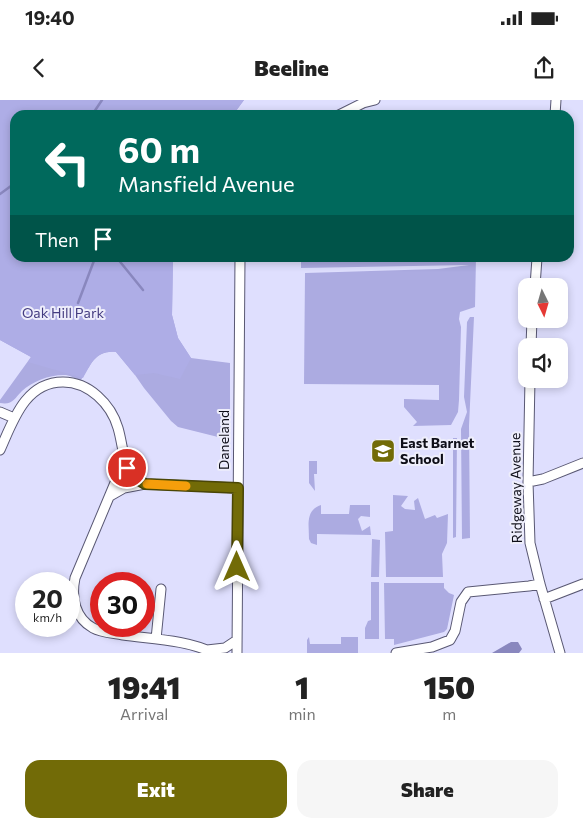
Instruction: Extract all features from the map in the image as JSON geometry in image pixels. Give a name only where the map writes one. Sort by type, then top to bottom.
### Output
[{"type":"street","points":[[349,110],[363,103],[375,100]]},
{"type":"street","name":"Daneland","points":[[237,653],[240,262]]},
{"type":"street","points":[[536,278],[537,262]]},
{"type":"street","points":[[0,450],[14,418],[30,394],[40,388],[60,382],[78,384],[96,394],[112,412],[118,426],[123,455],[132,474],[145,484]]},
{"type":"street","name":"Ridgeway Avenue","points":[[530,388],[528,482],[530,543],[560,653]]},
{"type":"street","points":[[0,412],[14,418]]},
{"type":"street","points":[[123,455],[118,478],[75,578],[72,591],[76,610],[82,620],[102,632],[190,645],[210,652],[225,648],[237,640]]},
{"type":"street","points":[[528,482],[543,479],[583,463]]},
{"type":"street","points":[[110,496],[124,488],[145,484],[238,488]]},
{"type":"street","points":[[396,653],[432,647],[450,640],[456,631],[461,602],[468,592],[540,584]]},
{"type":"street","points":[[544,599],[583,584]]},
{"type":"street","points":[[156,640],[161,589]]},
{"type":"green space","name":"Oak Hill Park","points":[[0,100],[244,100],[237,110],[10,110],[10,262],[173,262],[172,315],[178,338],[191,358],[230,363],[230,440],[178,427],[171,421],[116,352],[103,353],[98,356],[81,380],[66,375],[49,377],[26,387],[11,402],[0,403],[0,400],[31,357],[0,340]]},
{"type":"green space","name":"Oak Hill Park","points":[[0,100],[244,100],[237,110],[10,110],[10,262],[173,262],[172,315],[178,338],[191,358],[180,379],[154,373],[135,375],[116,352],[103,353],[95,359],[83,378],[28,362],[31,357],[0,340]]},
{"type":"green space","points":[[301,262],[476,262],[475,307],[460,312],[459,400],[458,412],[451,425],[413,426],[417,422],[404,407],[404,399],[439,400],[439,385],[304,384],[305,273],[438,269],[469,265],[301,268]]},
{"type":"green space","points":[[470,317],[474,317],[469,426],[470,538],[462,539],[461,429],[467,412],[464,397],[467,322]]},
{"type":"green space","points":[[453,438],[457,438],[456,537],[453,538]]},
{"type":"green space","points":[[309,461],[317,461],[317,474],[314,474],[315,491],[309,483]]},
{"type":"green space","points":[[393,495],[408,496],[401,506],[405,509],[415,510],[414,501],[418,498],[425,519],[435,515],[437,518],[448,514],[447,543],[442,554],[443,577],[386,577],[385,532],[393,531]]},
{"type":"green space","points":[[321,505],[321,514],[349,514],[350,505],[370,505],[370,517],[361,516],[358,519],[362,531],[370,526],[371,535],[317,534],[317,545],[311,543],[309,539],[310,515],[316,507]]},
{"type":"green space","points":[[372,539],[380,540],[379,577],[371,577]]},
{"type":"green space","points":[[371,582],[379,582],[379,639],[365,639],[365,628],[368,621],[371,620]]},
{"type":"green space","points":[[384,583],[444,583],[444,588],[454,595],[447,629],[444,632],[394,645],[394,639],[385,639]]},
{"type":"green space","points":[[309,637],[310,644],[341,644],[341,637],[358,637],[358,653],[307,653],[307,640]]},
{"type":"shaded area","points":[[511,642],[518,642],[522,649],[519,653],[492,653]]},
{"type":"waterway","points":[[95,110],[102,100]]},
{"type":"waterway","points":[[0,194],[10,187]]},
{"type":"waterway","points":[[78,303],[93,262]]},
{"type":"waterway","points":[[120,262],[143,290]]},
{"type":"slow traffic","points":[[147,484],[186,486]]},
{"type":"place","name":"East Barnet School","points":[[383,451]]},
{"type":"route","points":[[127,468],[137,479],[145,484],[238,488],[237,567]]}]
